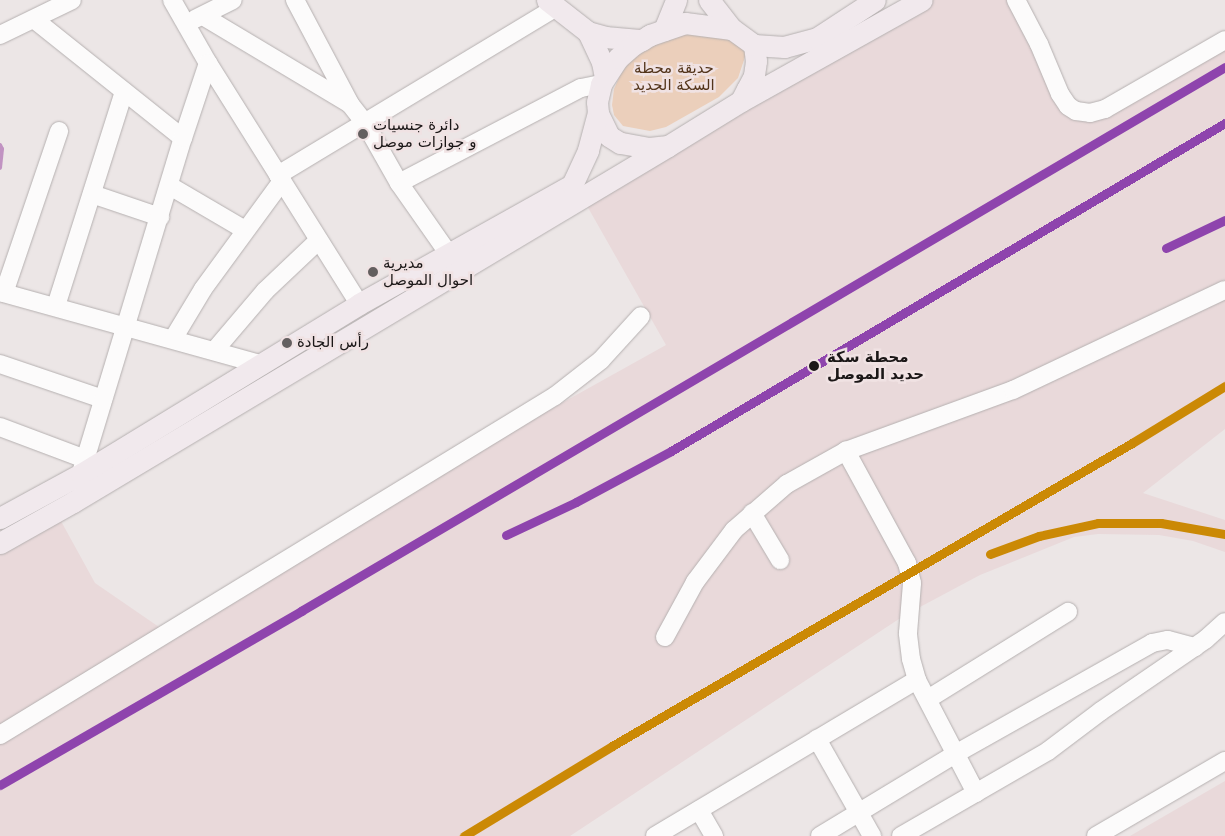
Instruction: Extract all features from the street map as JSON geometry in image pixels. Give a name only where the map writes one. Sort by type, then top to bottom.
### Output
[{"type":"main road","points":[[664,30],[676,0]]},
{"type":"main road","points":[[709,0],[732,29],[754,44],[784,47],[817,38],[874,0]]},
{"type":"main road","points":[[0,543],[73,502],[741,101],[922,0]]},
{"type":"main road","points":[[552,4],[588,32],[605,37],[642,40]]},
{"type":"main road","points":[[0,518],[83,466],[262,365],[359,304],[572,185],[588,150],[598,114],[597,102],[603,81],[618,58],[642,40],[685,23],[732,29]]},
{"type":"main road","points":[[588,32],[602,62],[603,81]]},
{"type":"main road","points":[[741,101],[754,76],[756,61],[754,44]]},
{"type":"main road","points":[[598,114],[610,136],[620,143],[649,148],[668,146]]},
{"type":"street","points":[[0,35],[35,20],[72,0]]},
{"type":"street","points":[[172,0],[208,63],[359,304]]},
{"type":"street","points":[[185,21],[203,16],[233,0]]},
{"type":"street","points":[[295,0],[350,104],[365,123],[399,183],[448,253]]},
{"type":"street","points":[[1016,0],[1039,44],[1060,94],[1068,106],[1076,111],[1090,113],[1105,109],[1225,40]]},
{"type":"street","points":[[173,339],[203,289],[280,178],[552,4]]},
{"type":"street","points":[[203,16],[350,104]]},
{"type":"street","points":[[35,20],[183,138]]},
{"type":"street","points":[[73,502],[183,138],[208,63]]},
{"type":"street","points":[[399,183],[581,88],[603,81]]},
{"type":"street","points":[[56,306],[124,92]]},
{"type":"street","points":[[59,131],[2,292],[262,365]]},
{"type":"street","points":[[170,186],[245,230]]},
{"type":"street","points":[[92,194],[160,217]]},
{"type":"street","points":[[214,351],[264,291],[319,240]]},
{"type":"street","points":[[665,637],[695,582],[715,554],[752,513],[788,484],[846,451],[1013,390],[1225,290]]},
{"type":"street","points":[[0,735],[555,396],[601,360],[641,316]]},
{"type":"street","points":[[0,364],[103,399]]},
{"type":"street","points":[[0,427],[83,466]]},
{"type":"street","points":[[846,451],[907,563],[912,583],[908,645],[917,680],[976,793]]},
{"type":"street","points":[[752,513],[780,560]]},
{"type":"street","points":[[928,699],[1068,612]]},
{"type":"street","points":[[901,836],[1048,751],[1101,711],[1195,647],[1225,622]]},
{"type":"street","points":[[820,836],[859,814],[956,753],[1152,643],[1168,640],[1195,647]]},
{"type":"street","points":[[655,836],[917,680]]},
{"type":"street","points":[[817,739],[872,836]]},
{"type":"street","points":[[1096,836],[1225,762]]},
{"type":"street","points":[[699,810],[714,836]]},
{"type":"shaded area","points":[[922,0],[1016,0],[1039,44],[1086,120],[1225,40],[1225,429],[1143,493],[1225,520],[1225,552],[1193,541],[1159,535],[1098,534],[1074,537],[980,575],[905,615],[570,836],[0,836],[0,543],[56,512],[95,583],[159,627],[666,345],[582,197]]},
{"type":"shaded area","points":[[1225,781],[1225,836],[1130,836]]},
{"type":"green space","name":"حديقة محطة السكة الحديد","points":[[689,30],[726,36],[743,46],[746,54],[738,78],[719,97],[666,127],[650,131],[623,126],[614,115],[612,105],[614,89],[621,73],[634,57],[653,43]]},
{"type":"waterway","points":[[0,145],[2,149],[0,168]]},
{"type":"transit line","points":[[0,785],[301,611],[1225,67]]},
{"type":"transit line","points":[[506,535],[576,502],[671,451],[1225,123]]},
{"type":"transit line","points":[[1166,248],[1225,220]]},
{"type":"transit line","points":[[464,836],[612,746],[1132,443],[1225,386]]},
{"type":"transit line","points":[[990,554],[1039,536],[1098,523],[1161,523],[1225,534]]},
{"type":"place","name":"دائرة جنسيات و جوازات موصل","points":[[363,134]]},
{"type":"place","name":"مديرية احوال الموصل","points":[[373,272]]},
{"type":"place","name":"رأس الجادة","points":[[287,343]]},
{"type":"place","name":"محطة سكة حديد الموصل","points":[[814,366]]}]
